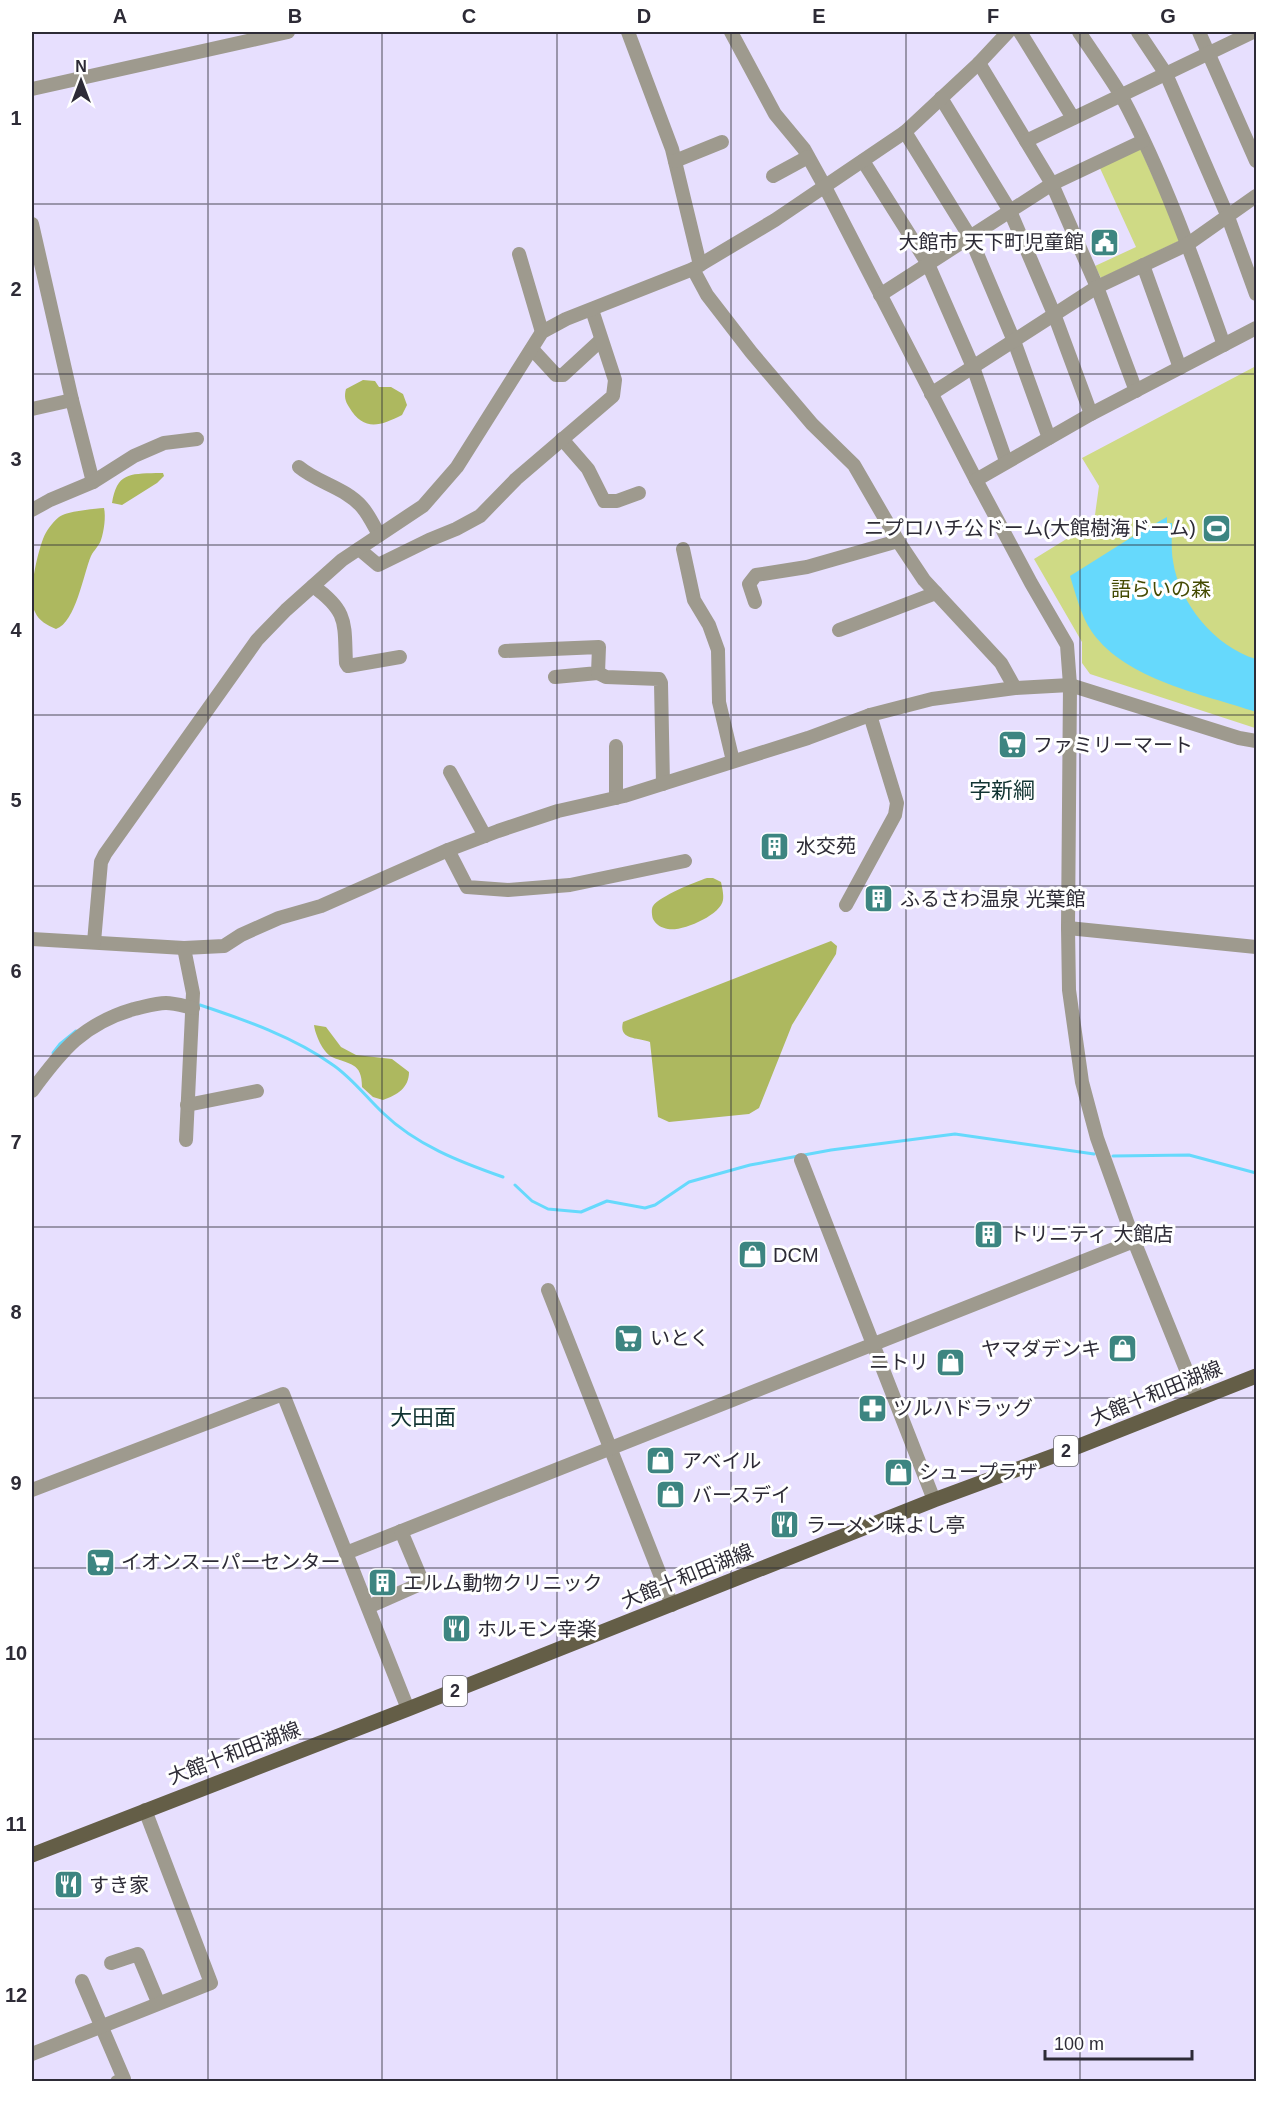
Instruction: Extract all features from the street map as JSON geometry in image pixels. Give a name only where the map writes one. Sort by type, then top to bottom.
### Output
[{"type":"main road","name":"大館十和田湖線","points":[[32,1855],[408,1709],[934,1500],[1257,1376]]},
{"type":"street","points":[[32,89],[288,32]]},
{"type":"street","points":[[628,32],[675,160],[696,267],[707,295],[812,424],[854,465],[898,541],[924,580],[1001,663],[1015,688]]},
{"type":"street","points":[[731,32],[775,114],[808,157],[825,187],[976,480],[1067,645],[1070,686],[1068,928],[1070,990],[1082,1082],[1097,1138],[1134,1242],[1198,1399]]},
{"type":"street","points":[[94,942],[101,862],[105,854],[257,640],[286,610],[342,560],[423,506],[457,467],[542,332],[559,322],[696,267],[775,220],[905,132],[979,63],[1008,32]]},
{"type":"street","points":[[1020,32],[1074,118]]},
{"type":"street","points":[[1079,32],[1121,96],[1143,141],[1188,244],[1224,345]]},
{"type":"street","points":[[1138,32],[1166,74],[1228,217],[1257,294]]},
{"type":"street","points":[[1199,32],[1257,161]]},
{"type":"street","points":[[1026,141],[1253,32],[1257,37]]},
{"type":"street","points":[[979,63],[1052,184],[1097,287],[1136,391]]},
{"type":"street","points":[[941,98],[1010,211],[1054,314],[1091,414]]},
{"type":"street","points":[[905,132],[970,237],[1014,341],[1049,438]]},
{"type":"street","points":[[880,295],[1052,184],[1143,141]]},
{"type":"street","points":[[675,160],[722,142]]},
{"type":"street","points":[[773,176],[808,157]]},
{"type":"street","points":[[863,161],[928,264],[973,367],[1006,461]]},
{"type":"street","points":[[931,394],[1097,287],[1188,244],[1257,196]]},
{"type":"street","points":[[32,224],[93,482]]},
{"type":"street","points":[[519,254],[542,332]]},
{"type":"street","points":[[1143,265],[1179,368]]},
{"type":"street","points":[[359,549],[378,565],[480,516],[516,479],[613,396],[615,380],[592,310]]},
{"type":"street","points":[[976,480],[1091,414],[1257,328]]},
{"type":"street","points":[[532,349],[556,375],[563,375],[601,340]]},
{"type":"street","points":[[32,409],[72,400]]},
{"type":"street","points":[[32,510],[93,482],[134,456],[164,443],[197,439]]},
{"type":"street","points":[[562,439],[588,469],[604,501],[617,501],[639,493]]},
{"type":"street","points":[[299,467],[309,475],[348,495],[363,508],[379,535]]},
{"type":"street","points":[[755,602],[749,584],[756,575],[807,567],[898,541]]},
{"type":"street","points":[[683,549],[694,600],[709,625],[718,650],[719,702],[733,761]]},
{"type":"street","points":[[314,586],[332,599],[339,610],[346,633],[346,663],[348,666],[400,657]]},
{"type":"street","points":[[839,630],[936,593]]},
{"type":"street","points":[[505,651],[599,647],[598,673]]},
{"type":"street","points":[[555,677],[598,673],[606,677],[659,679],[661,683],[663,784]]},
{"type":"street","points":[[32,939],[184,948],[224,946],[241,935],[279,918],[321,906],[485,836],[558,811],[616,798],[663,784],[808,738],[870,715],[932,699],[1015,688],[1070,686],[1239,738],[1257,741]]},
{"type":"street","points":[[846,905],[895,815],[897,803],[870,715]]},
{"type":"street","points":[[616,746],[616,798]]},
{"type":"street","points":[[450,772],[485,836]]},
{"type":"street","points":[[448,850],[466,887],[508,890],[570,885],[686,861]]},
{"type":"street","points":[[1068,928],[1257,947]]},
{"type":"street","points":[[184,948],[193,993],[186,1140]]},
{"type":"street","points":[[32,1091],[60,1053],[99,1023],[124,1012],[152,1004],[166,1002],[193,1008]]},
{"type":"street","points":[[186,1104],[257,1091]]},
{"type":"street","points":[[801,1160],[934,1500]]},
{"type":"street","points":[[346,1553],[1134,1242]]},
{"type":"street","points":[[548,1290],[672,1605]]},
{"type":"street","points":[[32,1490],[283,1395],[408,1709]]},
{"type":"street","points":[[368,1607],[420,1584],[420,1576],[401,1531]]},
{"type":"street","points":[[32,2054],[158,2002],[211,1983],[145,1810]]},
{"type":"street","points":[[111,1964],[138,1954],[158,2002]]},
{"type":"street","points":[[82,1982],[124,2079],[117,2082]]},
{"type":"green space","points":[[1140,148],[1181,240],[1101,278],[1095,266],[1136,247],[1099,166]]},
{"type":"green space","name":"語らいの森","points":[[1256,366],[1255,728],[1090,674],[1082,663],[1082,642],[1034,559],[1094,522],[1099,486],[1082,458]]},
{"type":"green space","points":[[363,380],[375,381],[379,387],[391,387],[403,394],[407,405],[402,415],[387,422],[373,424],[355,415],[345,398],[346,389]]},
{"type":"green space","points":[[163,473],[164,476],[157,483],[122,505],[112,503],[117,486],[126,477]]},
{"type":"green space","points":[[104,508],[101,540],[91,556],[74,608],[63,625],[56,629],[41,620],[33,605],[34,576],[43,539],[59,517],[68,513]]},
{"type":"green space","points":[[707,878],[721,882],[723,900],[716,911],[682,928],[668,929],[656,923],[652,911],[657,902]]},
{"type":"green space","points":[[831,941],[837,946],[836,954],[792,1025],[759,1108],[749,1114],[669,1122],[658,1117],[650,1042],[626,1035],[622,1028],[623,1022]]},
{"type":"green space","points":[[314,1025],[326,1027],[341,1047],[356,1055],[392,1059],[409,1072],[404,1087],[393,1096],[383,1100],[373,1097],[362,1087],[360,1073],[354,1066],[326,1052]]},
{"type":"water","points":[[1167,517],[1167,523],[1172,523],[1172,556],[1177,577],[1191,607],[1213,634],[1227,645],[1256,659],[1256,712],[1145,674],[1107,648],[1092,632],[1085,619],[1070,576]]},
{"type":"waterway","points":[[200,1005],[252,1023],[318,1055],[340,1070],[383,1113],[410,1134],[455,1159],[503,1177]]},
{"type":"waterway","points":[[53,1053],[76,1031]]},
{"type":"waterway","points":[[515,1185],[532,1201],[548,1209],[581,1212],[607,1201],[645,1208],[655,1205],[689,1182],[750,1165],[831,1150],[955,1134],[1094,1154]]},
{"type":"waterway","points":[[1113,1156],[1189,1155],[1256,1173]]},
{"type":"place","name":"大館市 天下町児童館","points":[[1105,242]]},
{"type":"place","name":"ニプロハチ公ドーム(大館樹海ドーム)","points":[[1217,528]]},
{"type":"place","name":"ファミリーマート","points":[[1012,745]]},
{"type":"place","name":"水交苑","points":[[775,846]]},
{"type":"place","name":"ふるさわ温泉 光葉館","points":[[879,899]]},
{"type":"place","name":"トリニティ 大館店","points":[[988,1234]]},
{"type":"place","name":"DCM","points":[[752,1255]]},
{"type":"place","name":"いとく","points":[[629,1338]]},
{"type":"place","name":"ヤマダデンキ","points":[[1122,1349]]},
{"type":"place","name":"ニトリ","points":[[950,1362]]},
{"type":"place","name":"ツルハドラッグ","points":[[872,1408]]},
{"type":"place","name":"アベイル","points":[[661,1461]]},
{"type":"place","name":"シュープラザ","points":[[898,1472]]},
{"type":"place","name":"バースデイ","points":[[671,1495]]},
{"type":"place","name":"ラーメン味よし亭","points":[[785,1525]]},
{"type":"place","name":"イオンスーパーセンター","points":[[100,1562]]},
{"type":"place","name":"エルム動物クリニック","points":[[382,1583]]},
{"type":"place","name":"ホルモン幸楽","points":[[456,1629]]},
{"type":"place","name":"すき家","points":[[68,1885]]},
{"type":"district","name":"字新綱","points":[[1002,790]]},
{"type":"district","name":"大田面","points":[[423,1417]]}]
